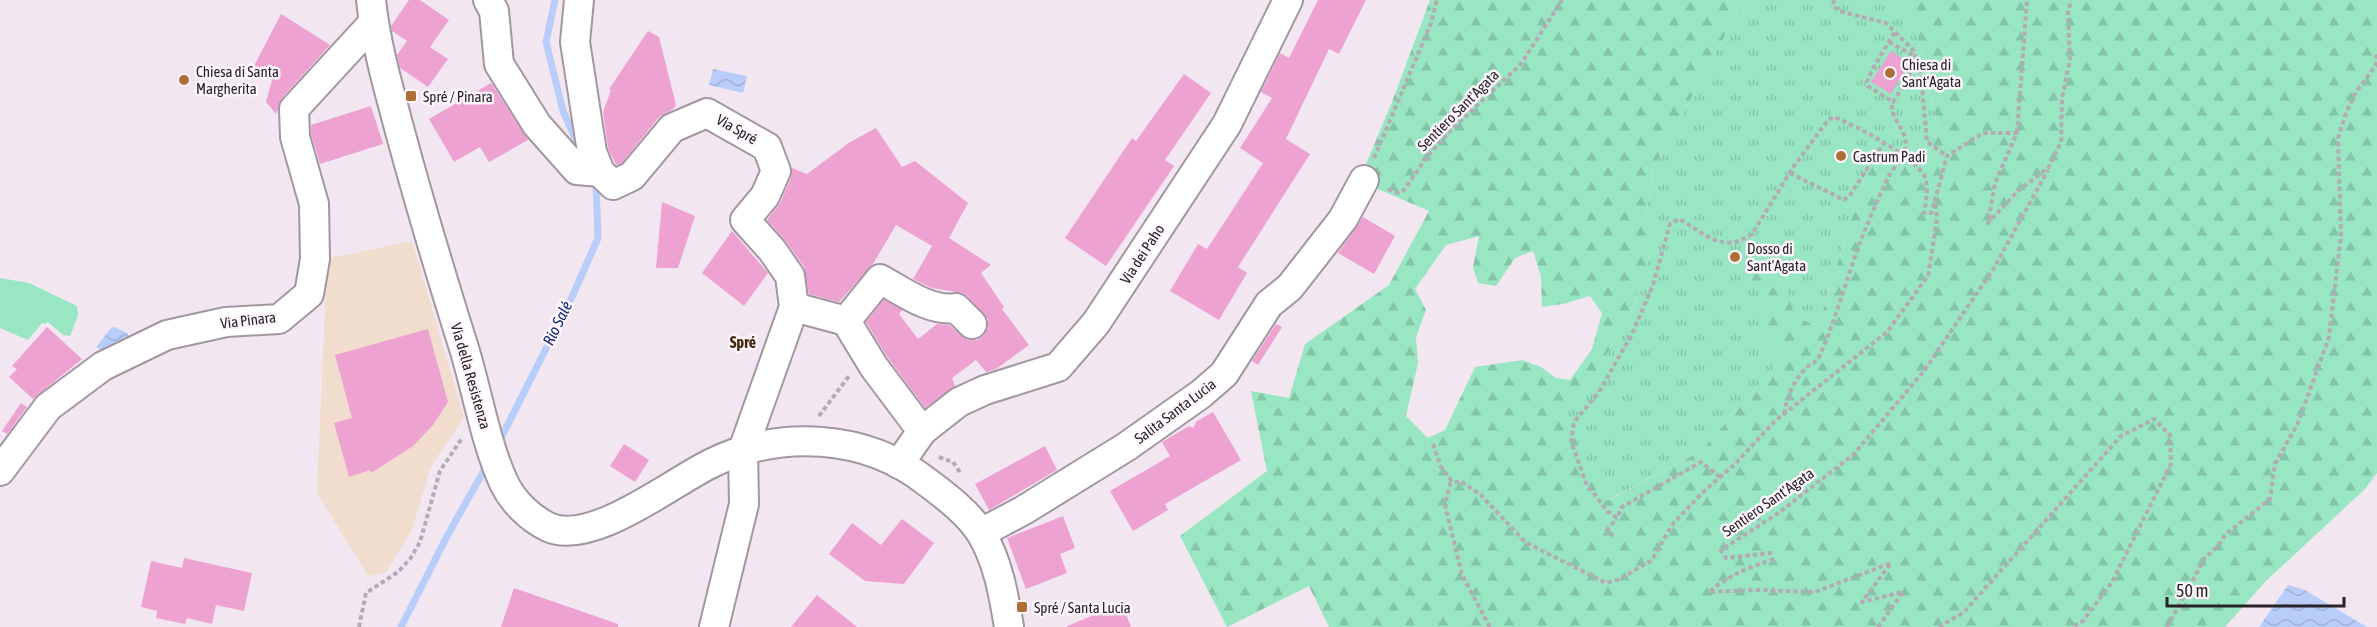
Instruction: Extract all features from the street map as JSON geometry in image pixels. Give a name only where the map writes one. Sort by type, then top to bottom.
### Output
[{"type":"street","points":[[488,0],[494,11],[499,64],[537,125],[589,171]]},
{"type":"street","points":[[579,0],[575,42],[592,152],[589,171]]},
{"type":"street","name":"Via dei Paho","points":[[922,431],[959,402],[976,394],[1058,367],[1096,323],[1227,124],[1288,0]]},
{"type":"street","name":"Via della Resistenza","points":[[372,11],[425,224],[498,466],[505,486],[528,514],[550,528],[565,532],[585,530],[621,515],[710,464],[743,450],[793,442],[840,443],[869,450],[916,473],[965,513],[989,528],[1009,627]]},
{"type":"street","name":"Via Pinara","points":[[0,471],[48,407],[103,366],[167,335],[226,322],[279,319],[309,294],[315,259],[314,204],[295,137],[294,109],[372,11]]},
{"type":"street","name":"Via Spré","points":[[589,171],[613,185],[632,176],[672,128],[707,113],[767,147],[776,171],[765,196],[745,220],[772,250],[790,276],[794,307]]},
{"type":"street","name":"Salita Santa Lucia","points":[[989,528],[1024,510],[1126,447],[1202,394],[1224,374],[1269,304],[1290,287],[1343,219],[1364,180]]},
{"type":"street","points":[[852,331],[880,279],[939,308],[945,310],[956,308],[972,324]]},
{"type":"street","points":[[714,627],[744,504],[743,450],[794,307],[852,331],[874,367],[922,431],[899,464]]},
{"type":"path","points":[[1364,180],[1431,23],[1437,0]]},
{"type":"path","name":"Sentiero Sant'Agata","points":[[1364,180],[1398,193],[1404,190],[1426,158],[1450,131],[1521,64],[1562,0]]},
{"type":"path","points":[[1833,0],[1833,5],[1839,11],[1886,23],[1913,53],[1921,76],[1927,142],[1947,156]]},
{"type":"path","name":"Sentiero Sant'Agata","points":[[2027,0],[2018,133],[1995,183],[1988,223],[2018,191],[2049,167]]},
{"type":"path","name":"Sentiero Sant'Agata","points":[[1878,627],[1903,592],[1862,602],[1891,563],[1815,592],[1756,590],[1709,592],[1743,568],[1772,560],[1770,553],[1726,558],[1721,550],[1780,512],[1854,454],[1924,371],[1994,268],[2061,142],[2062,98],[2070,60],[2068,13],[2071,0]]},
{"type":"path","points":[[1893,102],[1868,86],[1867,82],[1895,32]]},
{"type":"path","points":[[1889,42],[1913,53]]},
{"type":"path","points":[[1784,414],[1787,396],[1796,381],[1804,370],[1817,360],[1835,318],[1862,237],[1889,177],[1903,155],[1906,144],[1905,134],[1892,113],[1893,102],[1906,82],[1914,61],[1913,53]]},
{"type":"path","points":[[2167,627],[2205,558],[2219,545],[2225,535],[2270,499],[2275,464],[2298,423],[2330,337],[2342,234],[2338,138],[2356,92],[2376,65],[2377,53]]},
{"type":"path","points":[[1617,518],[1608,512],[1586,483],[1571,441],[1574,422],[1599,392],[1632,334],[1653,285],[1670,224],[1679,219],[1722,243],[1733,243],[1745,239],[1752,234],[1790,173],[1828,120],[1834,117],[1850,123],[1914,162],[1926,178],[1927,194],[1924,213],[1930,213],[1947,156],[1983,133],[2018,133]]},
{"type":"path","points":[[1790,173],[1844,200],[1883,144]]},
{"type":"path","points":[[1490,627],[1462,575],[1445,505],[1450,484],[1460,482],[1480,494],[1525,542],[1606,584],[1620,579],[1652,560],[1672,525],[1784,414],[1887,332],[1928,276],[1937,219],[1935,200]]},
{"type":"path","points":[[793,442],[791,432],[794,423],[821,415],[848,379],[852,331]]},
{"type":"path","points":[[1940,627],[1964,612],[2121,436],[2154,419],[2170,435],[2171,464],[2112,582],[2084,621],[2072,627]]},
{"type":"path","points":[[358,627],[366,593],[398,572],[420,542],[440,471],[463,436]]},
{"type":"path","points":[[1433,444],[1441,467],[1453,483]]},
{"type":"path","points":[[1613,536],[1607,530],[1617,518],[1622,507],[1645,496],[1701,462],[1720,477]]},
{"type":"path","points":[[2084,621],[2085,627]]},
{"type":"shaded area","points":[[412,241],[464,417],[431,466],[411,532],[386,572],[368,576],[317,493],[327,259]]},
{"type":"green space","points":[[1430,0],[1744,0],[1653,169],[1646,217],[1655,240],[1633,308],[1587,389],[1570,405],[1555,406],[1553,415],[1567,424],[1607,501],[1701,451],[1786,354],[1767,341],[1762,291],[1746,281],[1746,265],[1767,261],[1774,266],[1785,285],[1795,317],[1818,326],[1863,182],[1881,154],[1926,162],[1938,129],[1918,38],[1896,0],[2377,0],[2377,473],[2365,489],[2266,581],[2225,627],[1329,627],[1309,586],[1227,627],[1180,536],[1267,471],[1251,391],[1289,398],[1305,344],[1389,285],[1429,211],[1359,181],[1392,102]],"holes":[[[1479,236],[1473,267],[1478,283],[1496,286],[1515,258],[1533,251],[1541,277],[1542,307],[1590,296],[1602,313],[1592,349],[1570,380],[1556,378],[1541,367],[1522,360],[1475,367],[1445,430],[1428,438],[1406,416],[1418,363],[1416,337],[1426,310],[1415,289],[1446,245]]]},
{"type":"green space","points":[[1744,0],[1896,0],[1918,38],[1938,129],[1926,162],[1882,154],[1863,182],[1818,326],[1795,317],[1762,291],[1766,312],[1787,353],[1701,451],[1606,501],[1572,432],[1567,424],[1553,415],[1555,406],[1587,389],[1633,308],[1655,240],[1646,217],[1653,169]]},
{"type":"green space","points":[[0,278],[29,283],[77,306],[78,315],[70,336],[63,335],[48,322],[42,323],[28,340],[0,328]]},
{"type":"water","points":[[713,69],[747,76],[743,93],[709,85]]},
{"type":"water","points":[[115,327],[127,333],[129,337],[123,342],[101,350],[96,347],[111,328]]},
{"type":"water","points":[[2288,585],[2305,590],[2367,627],[2259,627]]},
{"type":"building","points":[[409,0],[420,0],[449,20],[430,47],[448,59],[428,87],[400,68],[397,55],[407,41],[392,31],[391,26]]},
{"type":"building","points":[[1318,0],[1366,0],[1339,54],[1329,49],[1286,139],[1310,154],[1238,267],[1247,273],[1219,320],[1170,291],[1198,244],[1207,249],[1263,163],[1240,148],[1272,98],[1261,92],[1280,53],[1289,58]]},
{"type":"building","points":[[281,14],[330,45],[282,98],[276,114],[266,102],[272,80],[254,66]]},
{"type":"building","points":[[648,31],[659,37],[676,105],[659,117],[622,163],[616,165],[608,148],[603,112],[611,90],[609,89]]},
{"type":"building","name":"Chiesa di Sant'Agata","points":[[1891,51],[1910,63],[1891,94],[1871,82]]},
{"type":"building","points":[[1184,74],[1211,93],[1165,160],[1174,166],[1106,266],[1065,238],[1132,138],[1136,141]]},
{"type":"building","points":[[491,83],[528,140],[489,162],[480,147],[454,162],[429,119]]},
{"type":"building","points":[[371,106],[383,144],[320,164],[311,134],[311,125]]},
{"type":"building","points":[[876,128],[902,167],[915,161],[968,203],[949,238],[991,265],[981,273],[1004,307],[1002,309],[1029,345],[996,369],[986,372],[976,360],[952,378],[955,386],[925,408],[888,358],[866,322],[884,300],[902,310],[899,314],[918,339],[937,324],[949,325],[968,340],[977,340],[984,335],[988,328],[988,319],[967,296],[962,293],[932,288],[913,279],[932,246],[896,225],[873,264],[839,302],[809,294],[804,267],[767,220],[780,203],[791,178],[792,168],[807,174],[850,142]]},
{"type":"building","points":[[662,202],[695,216],[678,268],[656,268]]},
{"type":"building","points":[[1363,217],[1395,236],[1374,274],[1338,253]]},
{"type":"building","points":[[732,231],[768,273],[744,306],[702,273]]},
{"type":"building","points":[[1276,324],[1282,327],[1258,365],[1252,361]]},
{"type":"building","points":[[47,327],[82,359],[33,399],[9,377],[17,369],[12,366]]},
{"type":"building","points":[[428,329],[448,402],[433,425],[413,446],[371,473],[370,470],[349,477],[334,423],[352,418],[335,355]]},
{"type":"building","points":[[21,403],[27,407],[7,434],[2,431]]},
{"type":"building","points":[[1213,412],[1241,460],[1165,504],[1168,510],[1133,531],[1110,491],[1170,456],[1162,442],[1189,426],[1193,428],[1197,421]]},
{"type":"building","points":[[624,444],[649,460],[635,482],[610,466]]},
{"type":"building","points":[[1045,446],[1057,470],[989,510],[975,484]]},
{"type":"building","points":[[1063,516],[1075,548],[1060,554],[1067,573],[1026,589],[1007,538]]},
{"type":"building","points":[[902,519],[934,543],[904,584],[865,581],[829,554],[852,523],[881,545]]},
{"type":"building","points":[[184,558],[252,573],[244,611],[216,605],[212,624],[187,618],[185,624],[156,618],[157,611],[141,607],[151,561],[182,568]]},
{"type":"building","points":[[514,588],[618,624],[618,627],[501,627]]},
{"type":"building","points":[[817,595],[857,627],[791,627]]},
{"type":"building","points":[[1122,604],[1131,627],[1067,627],[1067,626]]},
{"type":"waterway","name":"Rio Salé","points":[[555,0],[546,42],[563,111],[579,147]]},
{"type":"waterway","name":"Rio Salé","points":[[499,442],[572,297],[598,238],[596,185],[593,179]]},
{"type":"waterway","name":"Rio Salé","points":[[401,627],[446,538],[487,465]]},
{"type":"place","name":"Chiesa di Sant'Agata","points":[[1890,73]]},
{"type":"place","name":"Chiesa di Santa Margherita","points":[[184,80]]},
{"type":"place","name":"Spré / Pinara","points":[[411,96]]},
{"type":"place","name":"Castrum Padi","points":[[1841,156]]},
{"type":"place","name":"Dosso di Sant'Agata","points":[[1735,257]]},
{"type":"place","name":"Spré / Santa Lucia","points":[[1022,607]]},
{"type":"district","name":"Spré","points":[[743,342]]}]
